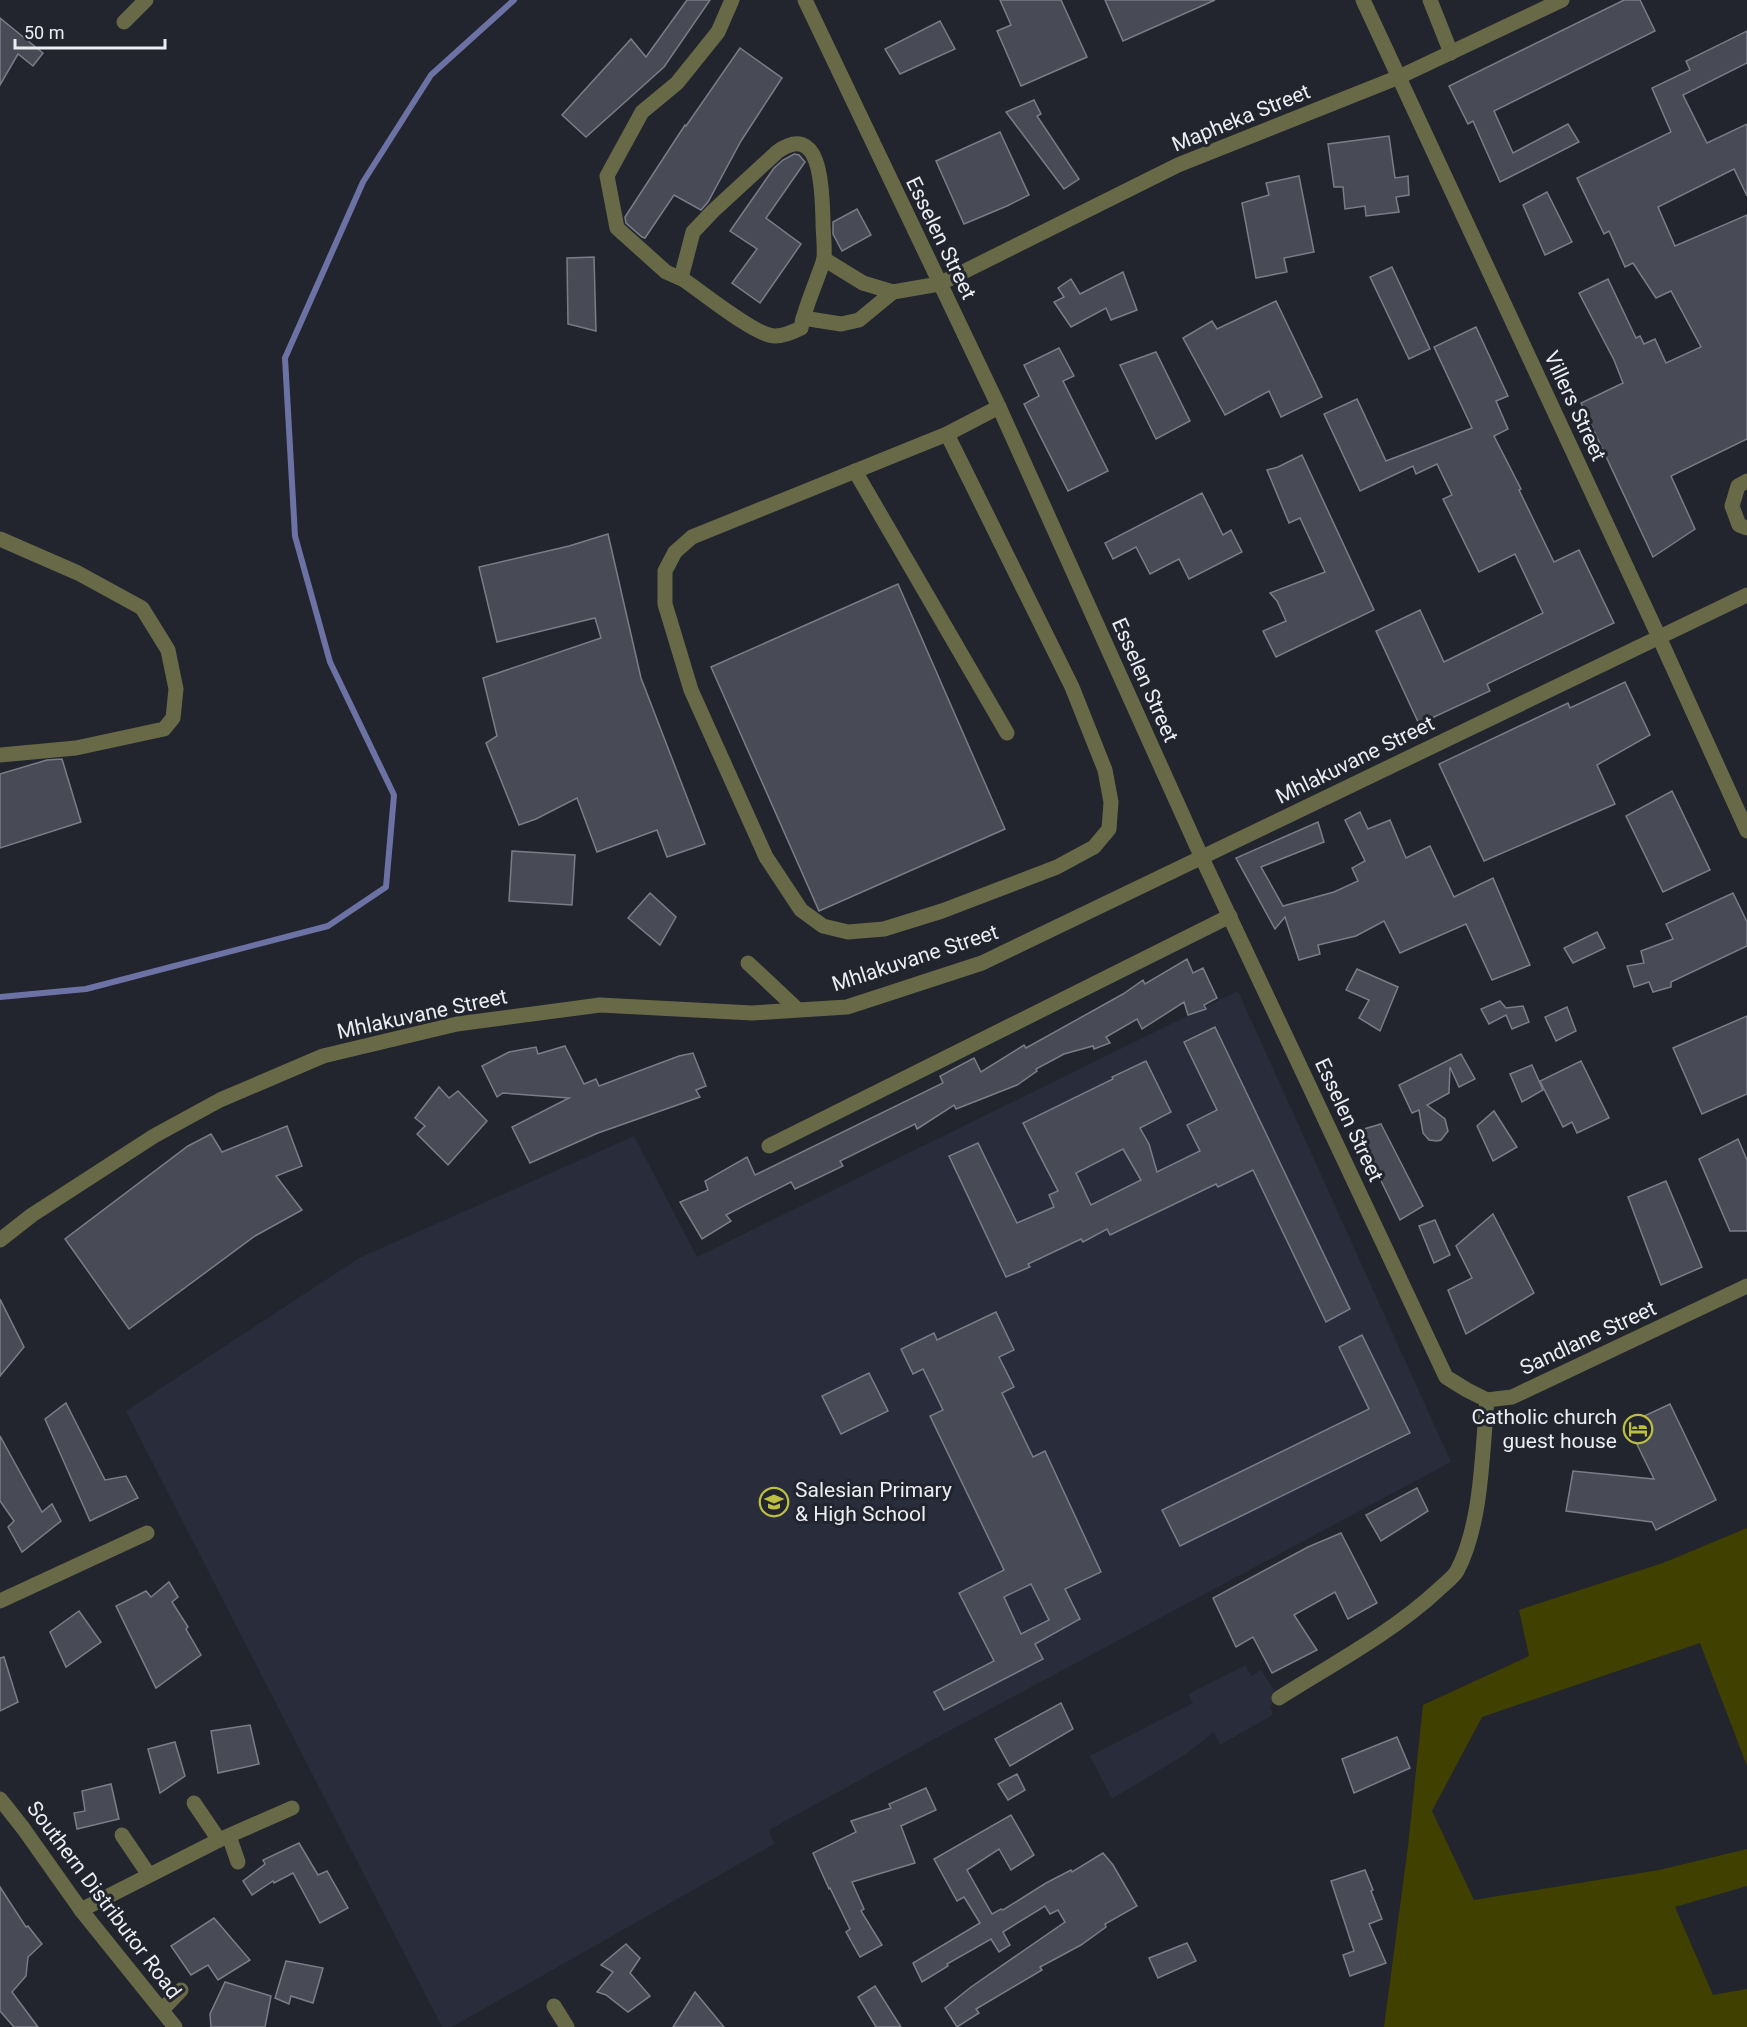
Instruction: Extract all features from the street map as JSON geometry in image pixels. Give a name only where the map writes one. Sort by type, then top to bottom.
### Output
[{"type":"street","points":[[124,22],[146,0]]},
{"type":"street","points":[[684,280],[681,278],[693,232],[777,152],[786,145],[796,143],[807,148],[815,156],[822,184],[824,260],[801,328],[790,334],[772,337],[743,324],[684,280],[666,272],[617,228],[606,176],[642,112],[677,83],[718,32],[732,0]]},
{"type":"street","name":"Esselen Street","points":[[805,0],[999,407],[1202,858],[1446,1377],[1487,1400]]},
{"type":"street","name":"Villers Street","points":[[1363,0],[1747,831]]},
{"type":"street","points":[[1430,0],[1451,52]]},
{"type":"street","name":"Mapheka Street","points":[[893,292],[939,284],[1178,165],[1399,77],[1562,0]]},
{"type":"street","points":[[824,260],[863,284],[893,292]]},
{"type":"street","points":[[803,318],[841,324],[859,320],[893,292]]},
{"type":"street","points":[[947,434],[1072,687],[1105,770],[1111,802],[1109,829],[1094,847],[1057,867],[930,915],[884,929],[848,932],[823,926],[801,910],[766,857],[691,690],[665,604],[665,571],[675,552],[692,537],[947,434],[999,407]]},
{"type":"street","points":[[855,471],[1007,733]]},
{"type":"street","points":[[1747,481],[1738,486],[1732,506],[1739,525],[1747,528]]},
{"type":"street","points":[[0,539],[78,573],[142,608],[168,650],[176,689],[173,718],[164,729],[76,748],[0,755]]},
{"type":"street","name":"Mhlakuvane Street","points":[[0,1239],[32,1215],[154,1136],[220,1100],[323,1056],[456,1024],[600,1005],[752,1013],[847,1007],[982,963],[1747,595]]},
{"type":"street","points":[[769,1146],[1230,916]]},
{"type":"street","points":[[747,963],[797,1010]]},
{"type":"street","name":"Sandlane Street","points":[[1487,1400],[1512,1397],[1747,1286]]},
{"type":"street","points":[[1279,1698],[1369,1641],[1426,1601],[1456,1573],[1471,1537],[1487,1400]]},
{"type":"street","points":[[0,1601],[147,1533]]},
{"type":"street","name":"Southern Distributor Road","points":[[0,1799],[81,1910],[175,2027]]},
{"type":"street","points":[[194,1803],[224,1838],[238,1862]]},
{"type":"street","points":[[81,1910],[224,1838],[291,1808]]},
{"type":"street","points":[[122,1835],[149,1875]]},
{"type":"street","points":[[162,2010],[181,1990]]},
{"type":"street","points":[[554,2006],[567,2027]]},
{"type":"shaded area","name":"Salesian Primary & High School","points":[[1238,991],[1451,1462],[769,1830],[774,1844],[452,2027],[442,2027],[126,1411],[359,1258],[634,1136],[697,1257]]},
{"type":"shaded area","points":[[1747,1528],[1747,1766],[1700,1643],[1482,1717],[1432,1811],[1474,1900],[1659,1870],[1747,1849],[1747,1886],[1675,1907],[1713,1995],[1747,1989],[1747,2027],[1384,2027],[1408,1846],[1423,1705],[1529,1656],[1519,1610],[1663,1563]]},
{"type":"shaded area","points":[[1246,1665],[1251,1676],[1261,1670],[1279,1698],[1270,1706],[1273,1715],[1220,1745],[1214,1732],[1186,1754],[1112,1799],[1090,1756],[1193,1703],[1188,1694]]},
{"type":"building","points":[[687,0],[710,0],[664,67],[586,137],[562,115],[631,39],[646,57]]},
{"type":"building","points":[[1000,0],[1061,0],[1087,57],[1021,86],[997,31],[1011,25]]},
{"type":"building","points":[[1105,0],[1215,0],[1123,41]]},
{"type":"building","points":[[1624,0],[1640,0],[1655,31],[1494,111],[1513,153],[1568,124],[1579,142],[1500,182],[1473,121],[1468,124],[1449,86]]},
{"type":"building","points":[[0,18],[43,53],[33,66],[18,54],[0,85]]},
{"type":"building","points":[[940,21],[955,49],[900,74],[885,49]]},
{"type":"building","points":[[1747,31],[1747,63],[1683,95],[1707,143],[1747,124],[1747,196],[1734,169],[1658,207],[1675,246],[1747,215],[1747,439],[1671,476],[1695,529],[1653,557],[1581,403],[1623,383],[1614,360],[1579,293],[1608,279],[1636,338],[1640,336],[1644,344],[1655,339],[1666,363],[1701,347],[1671,291],[1656,298],[1633,263],[1625,267],[1609,231],[1604,234],[1577,178],[1671,132],[1652,88],[1690,70],[1686,61]]},
{"type":"building","points":[[740,48],[782,78],[741,141],[708,202],[701,210],[674,195],[645,238],[642,237],[626,223],[625,217],[685,125]]},
{"type":"building","points":[[1034,100],[1041,114],[1037,116],[1079,179],[1064,189],[1006,112]]},
{"type":"building","points":[[1000,132],[1029,195],[964,224],[936,161]]},
{"type":"building","points":[[1389,136],[1395,178],[1408,176],[1409,195],[1396,197],[1399,212],[1366,216],[1365,206],[1345,209],[1343,187],[1334,187],[1328,144]]},
{"type":"building","points":[[794,154],[799,155],[805,162],[766,218],[801,244],[760,303],[732,283],[757,249],[730,231],[774,168]]},
{"type":"building","points":[[1299,176],[1314,252],[1284,258],[1287,272],[1256,278],[1242,203],[1269,195],[1266,183]]},
{"type":"building","points":[[1547,192],[1572,242],[1545,255],[1523,205]]},
{"type":"building","points":[[857,209],[871,235],[842,251],[833,234],[833,222]]},
{"type":"building","points":[[594,257],[596,331],[568,324],[567,258]]},
{"type":"building","points":[[1392,267],[1430,349],[1409,359],[1370,277]]},
{"type":"building","points":[[1123,272],[1137,310],[1111,320],[1106,308],[1071,327],[1054,302],[1064,297],[1058,288],[1071,279],[1080,294]]},
{"type":"building","points":[[1276,301],[1322,397],[1281,417],[1269,391],[1225,415],[1183,338],[1212,321],[1217,329]]},
{"type":"building","points":[[1476,327],[1508,396],[1496,401],[1508,429],[1494,436],[1521,489],[1519,490],[1554,562],[1579,550],[1614,623],[1487,684],[1490,691],[1419,724],[1376,631],[1420,610],[1444,662],[1543,613],[1515,554],[1479,572],[1443,499],[1452,495],[1437,464],[1416,474],[1413,466],[1360,491],[1324,414],[1357,399],[1386,461],[1472,428],[1434,347]]},
{"type":"building","points":[[1059,348],[1074,376],[1063,381],[1108,471],[1068,491],[1024,404],[1039,396],[1024,365]]},
{"type":"building","points":[[1156,352],[1190,421],[1156,439],[1120,365]]},
{"type":"building","points":[[1302,455],[1374,610],[1276,657],[1263,631],[1286,621],[1277,601],[1270,593],[1325,572],[1300,518],[1289,523],[1267,470]]},
{"type":"building","points":[[1202,493],[1223,535],[1231,530],[1242,552],[1189,579],[1179,559],[1150,574],[1136,547],[1113,559],[1105,543]]},
{"type":"building","points":[[608,534],[641,678],[705,844],[667,857],[657,830],[597,852],[577,798],[519,825],[486,743],[497,736],[483,678],[601,638],[595,618],[497,642],[479,567],[569,546]]},
{"type":"building","points":[[898,584],[1005,829],[819,911],[711,667]]},
{"type":"building","points":[[1625,682],[1650,735],[1597,765],[1615,804],[1484,861],[1439,764],[1568,703],[1570,708]]},
{"type":"building","points":[[62,759],[81,822],[0,848],[0,774],[47,760]]},
{"type":"building","points":[[1672,791],[1710,870],[1663,892],[1626,816]]},
{"type":"building","points":[[1360,812],[1368,829],[1390,820],[1406,858],[1430,846],[1454,897],[1493,878],[1530,965],[1492,980],[1466,924],[1400,953],[1384,921],[1356,936],[1318,945],[1320,954],[1299,960],[1285,917],[1275,929],[1236,858],[1318,822],[1324,842],[1261,867],[1283,906],[1334,892],[1358,881],[1352,868],[1365,861],[1345,820]]},
{"type":"building","points":[[512,851],[575,855],[572,905],[509,901]]},
{"type":"building","points":[[650,893],[676,917],[660,945],[628,918]]},
{"type":"building","points":[[1733,893],[1747,922],[1747,946],[1671,982],[1671,987],[1653,992],[1649,982],[1634,987],[1627,966],[1644,963],[1641,951],[1673,939],[1666,924]]},
{"type":"building","points":[[1597,932],[1605,948],[1573,963],[1564,948]]},
{"type":"building","points":[[1187,959],[1193,973],[1203,968],[1217,998],[1204,1005],[1206,1009],[1188,1015],[1184,1002],[1142,1029],[1137,1019],[1106,1037],[1110,1043],[1094,1049],[1093,1046],[1064,1054],[1036,1069],[1037,1071],[1017,1085],[956,1109],[954,1105],[917,1129],[915,1124],[840,1161],[843,1166],[795,1189],[791,1182],[726,1215],[731,1221],[702,1239],[680,1202],[708,1190],[705,1181],[747,1157],[755,1175],[943,1083],[940,1076],[974,1058],[981,1072],[1024,1045],[1026,1048],[1123,994],[1143,980],[1145,984]]},
{"type":"building","points":[[1357,969],[1398,987],[1380,1031],[1359,1018],[1369,1000],[1346,990]]},
{"type":"building","points":[[1500,1001],[1506,1008],[1523,1006],[1529,1022],[1512,1029],[1506,1015],[1489,1024],[1481,1009]]},
{"type":"building","points":[[1567,1007],[1576,1031],[1556,1041],[1545,1017]]},
{"type":"building","points":[[1747,1016],[1747,1094],[1702,1114],[1673,1048]]},
{"type":"building","points":[[1215,1027],[1350,1309],[1326,1322],[1253,1170],[1218,1187],[1216,1184],[1110,1235],[1107,1229],[1083,1242],[1081,1239],[1028,1264],[1030,1267],[1006,1277],[949,1156],[978,1143],[1017,1223],[1054,1207],[1049,1195],[1058,1191],[1023,1123],[1146,1061],[1171,1112],[1140,1128],[1149,1144],[1157,1172],[1200,1151],[1187,1125],[1217,1110],[1184,1042]],"holes":[[[1123,1149],[1141,1180],[1091,1205],[1076,1173]]]},
{"type":"building","points":[[565,1046],[584,1084],[596,1079],[599,1086],[679,1056],[693,1053],[706,1086],[696,1090],[700,1097],[598,1133],[530,1163],[512,1127],[569,1098],[503,1093],[497,1097],[482,1066],[509,1052],[536,1047],[538,1054]]},
{"type":"building","points":[[1461,1054],[1475,1079],[1459,1087],[1450,1067],[1449,1093],[1427,1105],[1445,1119],[1448,1131],[1441,1140],[1429,1140],[1423,1133],[1419,1110],[1412,1113],[1399,1085]]},
{"type":"building","points":[[1581,1061],[1609,1118],[1577,1133],[1572,1122],[1563,1127],[1540,1081]]},
{"type":"building","points":[[1532,1065],[1543,1090],[1522,1102],[1510,1074]]},
{"type":"building","points":[[439,1087],[449,1098],[458,1091],[487,1121],[448,1165],[417,1134],[425,1126],[415,1118]]},
{"type":"building","points":[[1494,1111],[1517,1147],[1493,1161],[1477,1126]]},
{"type":"building","points":[[1381,1124],[1423,1206],[1400,1220],[1357,1131]]},
{"type":"building","points":[[287,1126],[302,1166],[276,1176],[302,1210],[255,1236],[129,1329],[65,1239],[188,1146],[211,1134],[222,1152]]},
{"type":"building","points":[[1738,1139],[1747,1160],[1747,1231],[1730,1231],[1699,1159]]},
{"type":"building","points":[[1666,1181],[1702,1267],[1661,1285],[1628,1197]]},
{"type":"building","points":[[1493,1214],[1534,1293],[1466,1334],[1448,1290],[1472,1278],[1456,1246]]},
{"type":"building","points":[[1435,1220],[1450,1255],[1434,1263],[1419,1226]]},
{"type":"building","points":[[0,1299],[24,1347],[0,1376]]},
{"type":"building","points":[[996,1312],[1014,1350],[999,1357],[1014,1387],[1002,1393],[1033,1457],[1045,1451],[1101,1572],[1065,1589],[1080,1619],[1035,1644],[1043,1659],[944,1710],[934,1692],[994,1661],[959,1593],[1004,1570],[930,1416],[943,1410],[923,1369],[913,1374],[901,1349],[934,1333],[937,1340]],"holes":[[[1031,1584],[1049,1620],[1021,1634],[1004,1597]]]},
{"type":"building","points":[[1362,1335],[1410,1433],[1180,1546],[1162,1510],[1369,1409],[1339,1347]]},
{"type":"building","points":[[869,1373],[888,1411],[841,1434],[822,1396]]},
{"type":"building","points":[[66,1403],[105,1480],[126,1476],[138,1498],[90,1521],[45,1419]]},
{"type":"building","points":[[1670,1404],[1716,1500],[1656,1530],[1652,1522],[1566,1511],[1573,1471],[1654,1479],[1627,1424]]},
{"type":"building","points":[[0,1436],[42,1512],[52,1504],[61,1521],[22,1552],[8,1527],[14,1521],[0,1501]]},
{"type":"building","points":[[1417,1488],[1428,1511],[1381,1541],[1366,1515]]},
{"type":"building","points":[[1341,1533],[1377,1603],[1348,1619],[1335,1592],[1294,1615],[1317,1650],[1272,1673],[1253,1637],[1236,1647],[1213,1598],[1308,1547]]},
{"type":"building","points":[[169,1582],[178,1597],[172,1602],[188,1627],[186,1629],[201,1655],[156,1688],[116,1606],[146,1591],[151,1597]]},
{"type":"building","points":[[79,1611],[101,1642],[66,1667],[50,1632]]},
{"type":"building","points":[[4,1657],[18,1702],[0,1711],[0,1658]]},
{"type":"building","points":[[1061,1703],[1073,1729],[1010,1766],[995,1739]]},
{"type":"building","points":[[250,1725],[259,1764],[218,1773],[211,1731]]},
{"type":"building","points":[[1397,1737],[1410,1768],[1354,1793],[1342,1759]]},
{"type":"building","points":[[175,1742],[185,1776],[160,1793],[148,1749]]},
{"type":"building","points":[[1017,1774],[1025,1790],[1008,1800],[998,1784]]},
{"type":"building","points":[[111,1784],[119,1819],[77,1829],[74,1813],[85,1811],[82,1791]]},
{"type":"building","points":[[926,1788],[936,1810],[901,1826],[915,1863],[852,1882],[864,1909],[861,1911],[882,1945],[860,1957],[846,1932],[850,1929],[813,1853],[856,1832],[851,1821],[891,1808],[889,1804]]},
{"type":"building","points":[[1011,1815],[1034,1855],[1011,1870],[999,1849],[967,1870],[992,1914],[1103,1853],[1113,1865],[1137,1906],[1105,1924],[1106,1927],[1081,1945],[1040,1967],[1042,1970],[976,2009],[979,2013],[957,2027],[945,2008],[971,1987],[1065,1922],[1058,1910],[1050,1914],[1045,1906],[1003,1932],[1010,1945],[999,1952],[991,1939],[947,1964],[948,1966],[922,1982],[913,1963],[980,1923],[964,1897],[957,1901],[934,1859]]},
{"type":"building","points":[[299,1843],[318,1875],[327,1871],[348,1908],[320,1923],[293,1873],[274,1883],[273,1881],[252,1895],[243,1881],[265,1864],[263,1860]]},
{"type":"building","points":[[1365,1870],[1382,1919],[1369,1924],[1386,1963],[1350,1976],[1343,1955],[1354,1951],[1331,1881]]},
{"type":"building","points":[[0,1887],[26,1927],[28,1926],[42,1944],[28,1957],[26,1976],[12,1992],[38,2027],[14,2027],[0,2011]]},
{"type":"building","points":[[214,1918],[250,1960],[218,1980],[208,1965],[191,1975],[171,1946]]},
{"type":"building","points":[[1187,1943],[1196,1961],[1158,1978],[1149,1958]]},
{"type":"building","points":[[626,1944],[640,1958],[630,1973],[650,1996],[628,2012],[606,1995],[597,1992],[613,1972],[601,1965]]},
{"type":"building","points":[[286,1961],[323,1968],[313,2003],[291,1996],[289,2004],[275,1998]]},
{"type":"building","points":[[225,1982],[271,1996],[265,2027],[211,2027],[210,2014]]},
{"type":"building","points":[[875,1986],[901,2027],[876,2027],[858,1997]]},
{"type":"building","points":[[695,1992],[724,2027],[673,2027]]},
{"type":"waterway","points":[[0,997],[86,989],[328,926],[386,887],[394,795],[330,662],[295,536],[285,358],[363,182],[431,75],[514,0]]},
{"type":"place","name":"Catholic church guest house","points":[[1638,1429]]},
{"type":"place","name":"Salesian Primary & High School","points":[[774,1502]]}]
